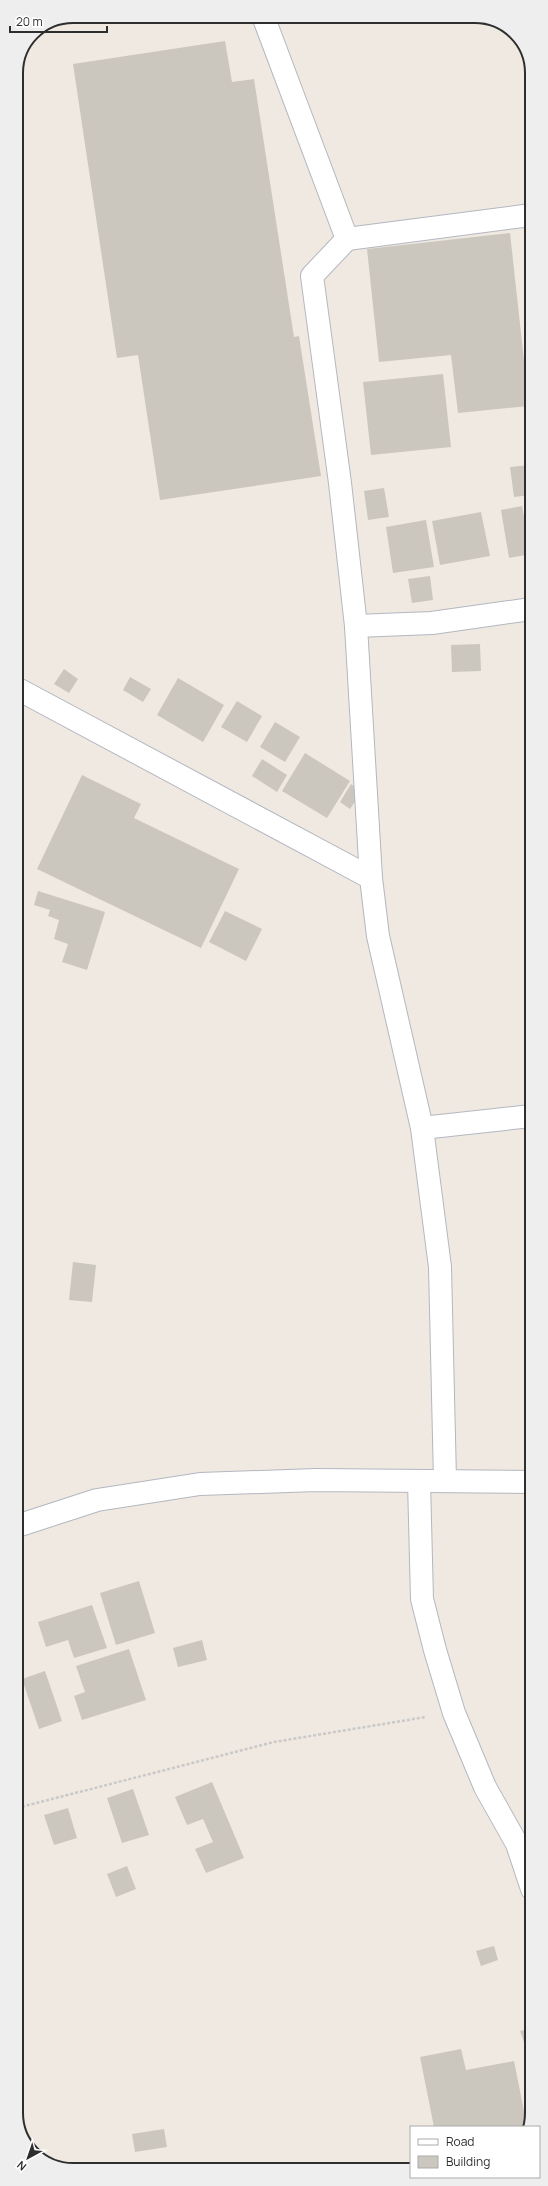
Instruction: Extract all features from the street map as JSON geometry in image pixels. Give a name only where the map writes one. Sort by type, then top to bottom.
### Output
[{"type":"street","points":[[266,23],[347,239]]},
{"type":"street","points":[[445,1480],[440,1267],[422,1128],[378,936],[372,878],[356,626],[340,483],[312,276],[347,239],[525,216]]},
{"type":"street","points":[[356,626],[432,623],[525,610]]},
{"type":"street","points":[[23,692],[372,878]]},
{"type":"street","points":[[422,1128],[525,1117]]},
{"type":"street","points":[[23,1524],[97,1500],[200,1484],[316,1480],[525,1482]]},
{"type":"street","points":[[419,1481],[422,1599],[454,1713],[485,1787],[517,1844],[525,1868]]},
{"type":"path","points":[[23,1806],[274,1742],[454,1713]]},
{"type":"building","points":[[225,41],[232,82],[254,79],[294,337],[299,336],[321,476],[160,500],[138,355],[117,358],[73,64]]},
{"type":"building","points":[[510,233],[525,370],[525,406],[458,413],[451,355],[379,362],[367,249]]},
{"type":"building","points":[[443,374],[451,447],[371,455],[363,382]]},
{"type":"building","points":[[525,466],[525,496],[514,497],[510,467]]},
{"type":"building","points":[[384,488],[389,517],[368,520],[364,491]]},
{"type":"building","points":[[522,506],[525,522],[525,555],[509,558],[501,510]]},
{"type":"building","points":[[481,512],[490,556],[440,565],[432,521]]},
{"type":"building","points":[[426,520],[434,567],[393,573],[386,527]]},
{"type":"building","points":[[430,576],[433,600],[412,603],[408,579]]},
{"type":"building","points":[[480,644],[481,671],[452,672],[451,645]]},
{"type":"building","points":[[64,669],[78,679],[69,693],[54,684]]},
{"type":"building","points":[[130,677],[151,689],[143,702],[123,690]]},
{"type":"building","points":[[178,678],[224,705],[203,742],[157,715]]},
{"type":"building","points":[[237,701],[262,716],[247,742],[221,727]]},
{"type":"building","points":[[275,722],[300,737],[285,762],[260,747]]},
{"type":"building","points":[[305,753],[350,781],[327,818],[282,791]]},
{"type":"building","points":[[262,759],[287,775],[277,792],[252,776]]},
{"type":"building","points":[[82,775],[141,804],[134,818],[239,869],[201,948],[37,869]]},
{"type":"building","points":[[351,784],[362,791],[350,809],[340,802]]},
{"type":"building","points":[[38,891],[105,912],[87,970],[62,962],[68,944],[54,939],[59,920],[48,916],[50,910],[34,905]]},
{"type":"building","points":[[225,911],[262,929],[246,961],[209,942]]},
{"type":"building","points":[[73,1262],[96,1265],[92,1302],[69,1300]]},
{"type":"building","points":[[139,1581],[155,1633],[116,1645],[100,1593]]},
{"type":"building","points":[[92,1605],[107,1648],[74,1658],[68,1640],[46,1647],[38,1622]]},
{"type":"building","points":[[202,1640],[207,1660],[178,1667],[173,1648]]},
{"type":"building","points":[[129,1649],[146,1700],[82,1720],[74,1696],[85,1692],[76,1666]]},
{"type":"building","points":[[45,1671],[62,1721],[39,1729],[23,1679]]},
{"type":"building","points":[[212,1782],[244,1858],[206,1873],[195,1849],[213,1842],[203,1819],[187,1825],[175,1797]]},
{"type":"building","points":[[133,1789],[149,1835],[122,1843],[107,1798]]},
{"type":"building","points":[[68,1808],[77,1838],[54,1845],[44,1815]]},
{"type":"building","points":[[127,1866],[136,1889],[116,1897],[107,1874]]},
{"type":"building","points":[[494,1946],[498,1960],[481,1966],[476,1951]]},
{"type":"building","points":[[525,2030],[525,2045],[520,2031]]},
{"type":"building","points":[[461,2049],[466,2070],[514,2061],[525,2115],[523,2126],[434,2126],[420,2057]]},
{"type":"building","points":[[164,2129],[167,2147],[135,2152],[132,2134]]}]
